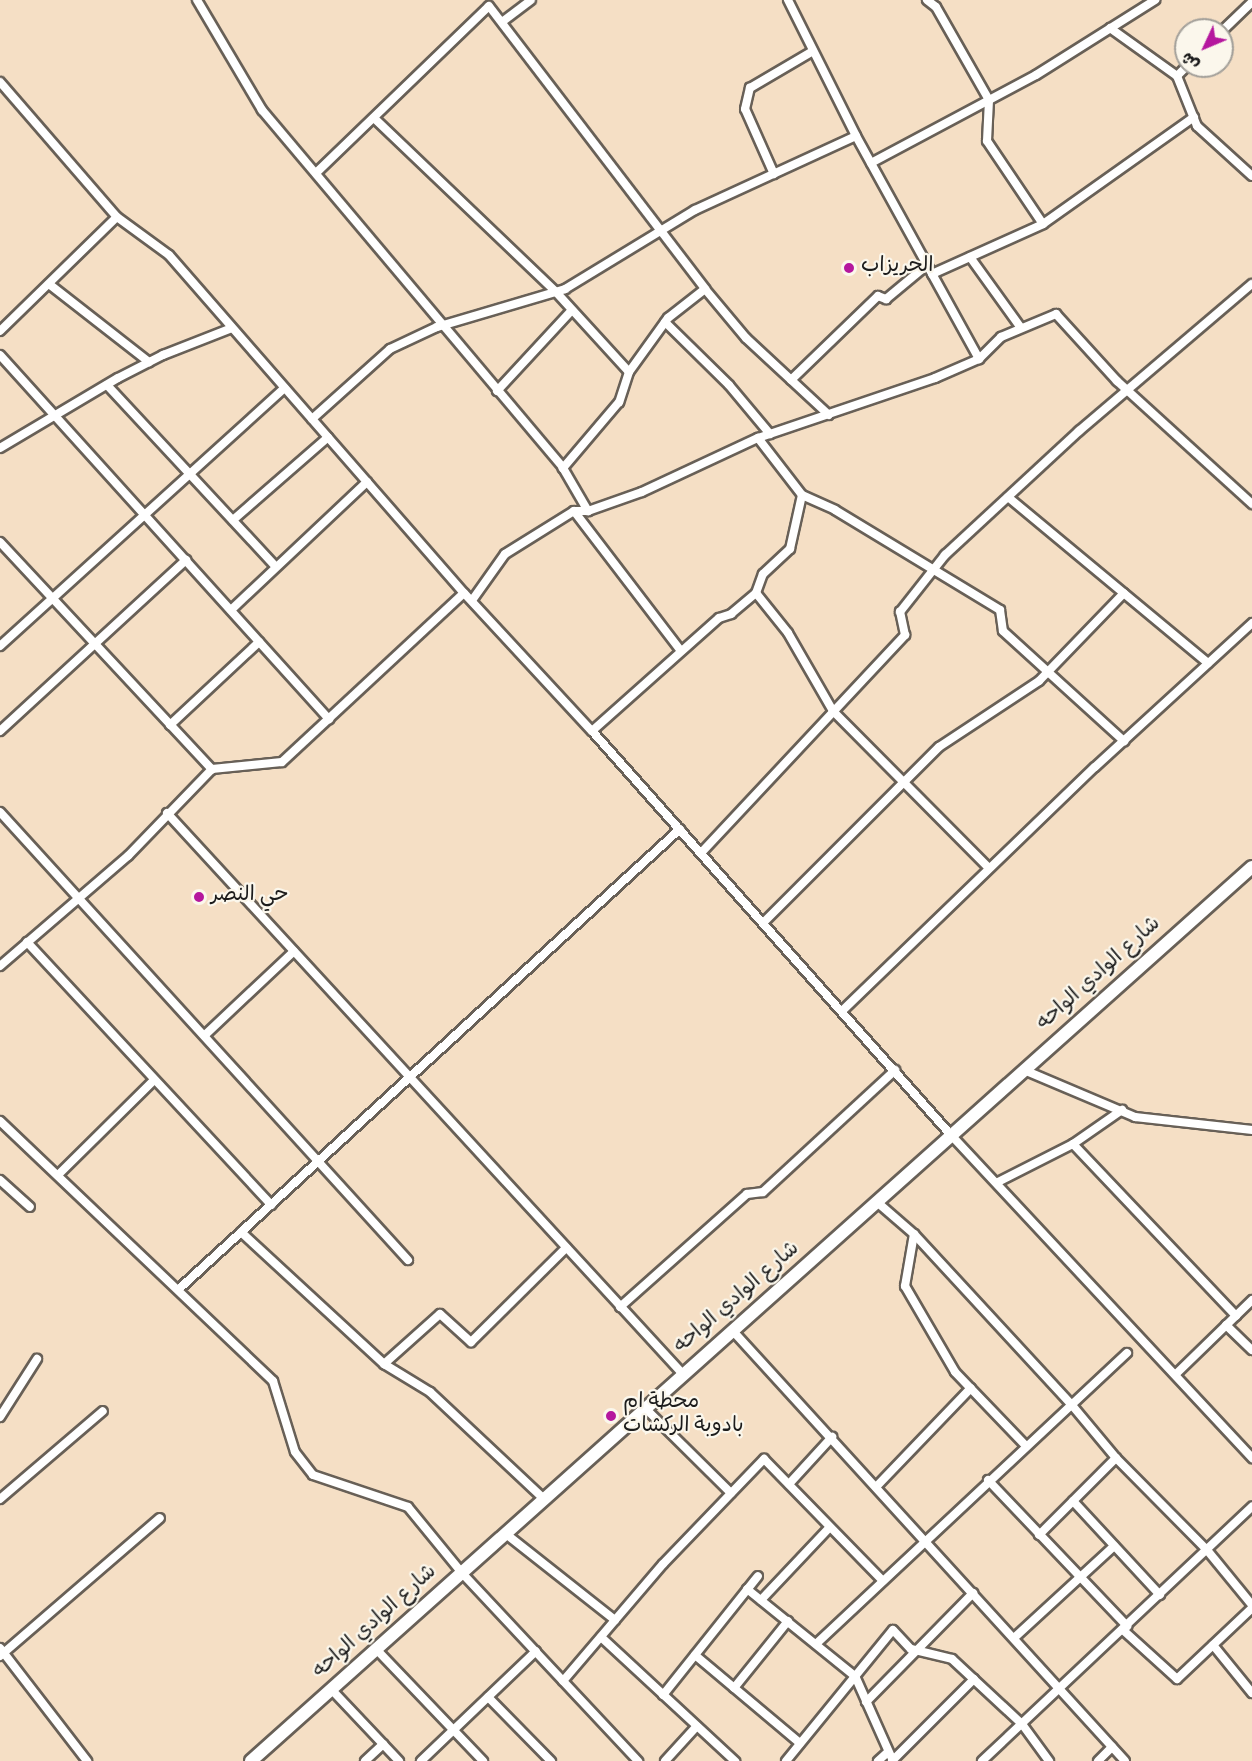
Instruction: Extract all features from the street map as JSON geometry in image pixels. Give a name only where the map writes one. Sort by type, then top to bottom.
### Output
[{"type":"main road","name":"شارع الوادي الواحه","points":[[251,1761],[506,1534],[682,1373],[1252,867]]},
{"type":"street","points":[[197,0],[262,110],[441,326],[563,468],[588,511]]},
{"type":"street","points":[[502,22],[531,0]]},
{"type":"street","points":[[788,0],[856,136],[979,359]]},
{"type":"street","points":[[927,0],[936,7],[989,99],[987,141],[1043,224]]},
{"type":"street","points":[[871,163],[989,99],[1155,0]]},
{"type":"street","points":[[1234,19],[1252,2]]},
{"type":"street","points":[[316,173],[489,6],[658,232],[705,289],[746,338],[829,415]]},
{"type":"street","points":[[1110,28],[1174,74]]},
{"type":"street","points":[[774,174],[745,109],[750,88],[813,51]]},
{"type":"street","points":[[1178,78],[1197,126],[1252,176]]},
{"type":"street","points":[[0,82],[117,217],[169,255],[464,593],[473,599],[592,731],[951,1135],[998,1182],[1252,1458]]},
{"type":"street","points":[[932,274],[1043,224],[1194,117]]},
{"type":"street","points":[[374,118],[556,292],[629,372]]},
{"type":"street","points":[[312,419],[390,349],[441,326],[556,292],[694,210],[856,136]]},
{"type":"street","points":[[0,331],[117,217]]},
{"type":"street","points":[[970,257],[1021,328]]},
{"type":"street","points":[[791,380],[878,297],[886,298],[927,265]]},
{"type":"street","points":[[49,284],[149,362]]},
{"type":"street","points":[[701,853],[905,635],[900,612],[932,571],[1008,497],[1251,287]]},
{"type":"street","points":[[563,468],[619,402],[629,372],[665,322],[705,289]]},
{"type":"street","points":[[497,391],[572,310]]},
{"type":"street","points":[[473,599],[505,554],[574,511],[588,511],[642,492],[758,438],[829,415],[979,359],[1001,337],[1056,314],[1128,391],[1252,504]]},
{"type":"street","points":[[665,322],[729,385],[770,434]]},
{"type":"street","points":[[0,448],[149,362],[232,328]]},
{"type":"street","points":[[0,355],[329,719]]},
{"type":"street","points":[[107,385],[275,566]]},
{"type":"street","points":[[0,646],[285,388]]},
{"type":"street","points":[[232,520],[328,437]]},
{"type":"street","points":[[758,438],[802,495],[835,510],[932,571],[1000,610],[1003,631],[1124,741]]},
{"type":"street","points":[[231,610],[275,566],[367,482]]},
{"type":"street","points":[[592,731],[719,618],[731,614],[756,593],[764,574],[790,549],[802,495]]},
{"type":"street","points":[[1008,497],[1208,663]]},
{"type":"street","points":[[574,511],[681,651]]},
{"type":"street","points":[[0,543],[212,769]]},
{"type":"street","points":[[0,731],[186,560]]},
{"type":"street","points":[[0,966],[128,856],[167,813],[212,769],[282,762],[464,593]]},
{"type":"street","points":[[756,593],[788,633],[833,711],[989,868]]},
{"type":"street","points":[[763,923],[939,747],[1048,672],[1124,593]]},
{"type":"street","points":[[842,1011],[989,868],[1252,623]]},
{"type":"street","points":[[170,725],[259,642]]},
{"type":"street","points":[[0,812],[80,897],[408,1260]]},
{"type":"street","points":[[167,813],[682,1373]]},
{"type":"street","points":[[180,1289],[680,829]]},
{"type":"street","points":[[27,942],[271,1205]]},
{"type":"street","points":[[205,1035],[294,951]]},
{"type":"street","points":[[620,1307],[747,1194],[764,1192],[895,1070]]},
{"type":"street","points":[[1024,1070],[1135,1117],[1252,1130]]},
{"type":"street","points":[[58,1174],[154,1080]]},
{"type":"street","points":[[998,1182],[1073,1144],[1122,1110]]},
{"type":"street","points":[[0,1121],[180,1289],[273,1381],[296,1452],[313,1475],[408,1507],[462,1573],[638,1761]]},
{"type":"street","points":[[1073,1144],[1236,1316]]},
{"type":"street","points":[[0,1180],[30,1207]]},
{"type":"street","points":[[877,1202],[915,1234],[1071,1404],[1116,1458],[1207,1550],[1252,1606],[1178,1679],[1125,1628],[988,1480]]},
{"type":"street","points":[[241,1232],[384,1364],[430,1392],[544,1499]]},
{"type":"street","points":[[915,1234],[905,1286],[955,1372],[1026,1446]]},
{"type":"street","points":[[384,1364],[440,1314],[471,1342],[566,1248]]},
{"type":"street","points":[[1176,1374],[1252,1300]]},
{"type":"street","points":[[1226,1325],[1252,1350]]},
{"type":"street","points":[[732,1330],[1125,1761]]},
{"type":"street","points":[[816,1644],[924,1539],[1127,1353]]},
{"type":"street","points":[[0,1418],[37,1359]]},
{"type":"street","points":[[876,1487],[971,1388]]},
{"type":"street","points":[[645,1408],[731,1493]]},
{"type":"street","points":[[0,1499],[103,1411]]},
{"type":"street","points":[[789,1484],[832,1437]]},
{"type":"street","points":[[1039,1535],[1116,1458]]},
{"type":"street","points":[[563,1681],[615,1620],[764,1459],[882,1580]]},
{"type":"street","points":[[1073,1501],[1160,1595]]},
{"type":"street","points":[[982,1761],[1252,1507]]},
{"type":"street","points":[[87,1761],[1,1652],[160,1518]]},
{"type":"street","points":[[761,1600],[830,1527]]},
{"type":"street","points":[[506,1534],[615,1620]]},
{"type":"street","points":[[1014,1638],[1114,1546]]},
{"type":"street","points":[[663,1695],[758,1576]]},
{"type":"street","points":[[747,1589],[855,1676],[892,1761],[974,1679]]},
{"type":"street","points":[[866,1702],[973,1593]]},
{"type":"street","points":[[734,1688],[788,1621]]},
{"type":"street","points":[[786,1761],[893,1630],[917,1651],[952,1659],[1022,1724],[1049,1761]]},
{"type":"street","points":[[601,1637],[735,1761]]},
{"type":"street","points":[[1213,1645],[1252,1693]]},
{"type":"street","points":[[376,1649],[483,1761]]},
{"type":"street","points":[[421,1761],[536,1651]]},
{"type":"street","points":[[695,1655],[801,1743]]},
{"type":"street","points":[[331,1689],[399,1761]]},
{"type":"street","points":[[488,1697],[551,1761]]},
{"type":"street","points":[[665,1761],[697,1726]]},
{"type":"street","points":[[364,1761],[383,1744]]},
{"type":"street","points":[[1098,1761],[1112,1747]]},
{"type":"street","points":[[878,1761],[888,1752]]},
{"type":"place","name":"الحريزاب","points":[[849,268]]},
{"type":"place","name":"حي النصر","points":[[199,897]]},
{"type":"place","name":"محطة ام بادوبة الركشات","points":[[611,1416]]}]
